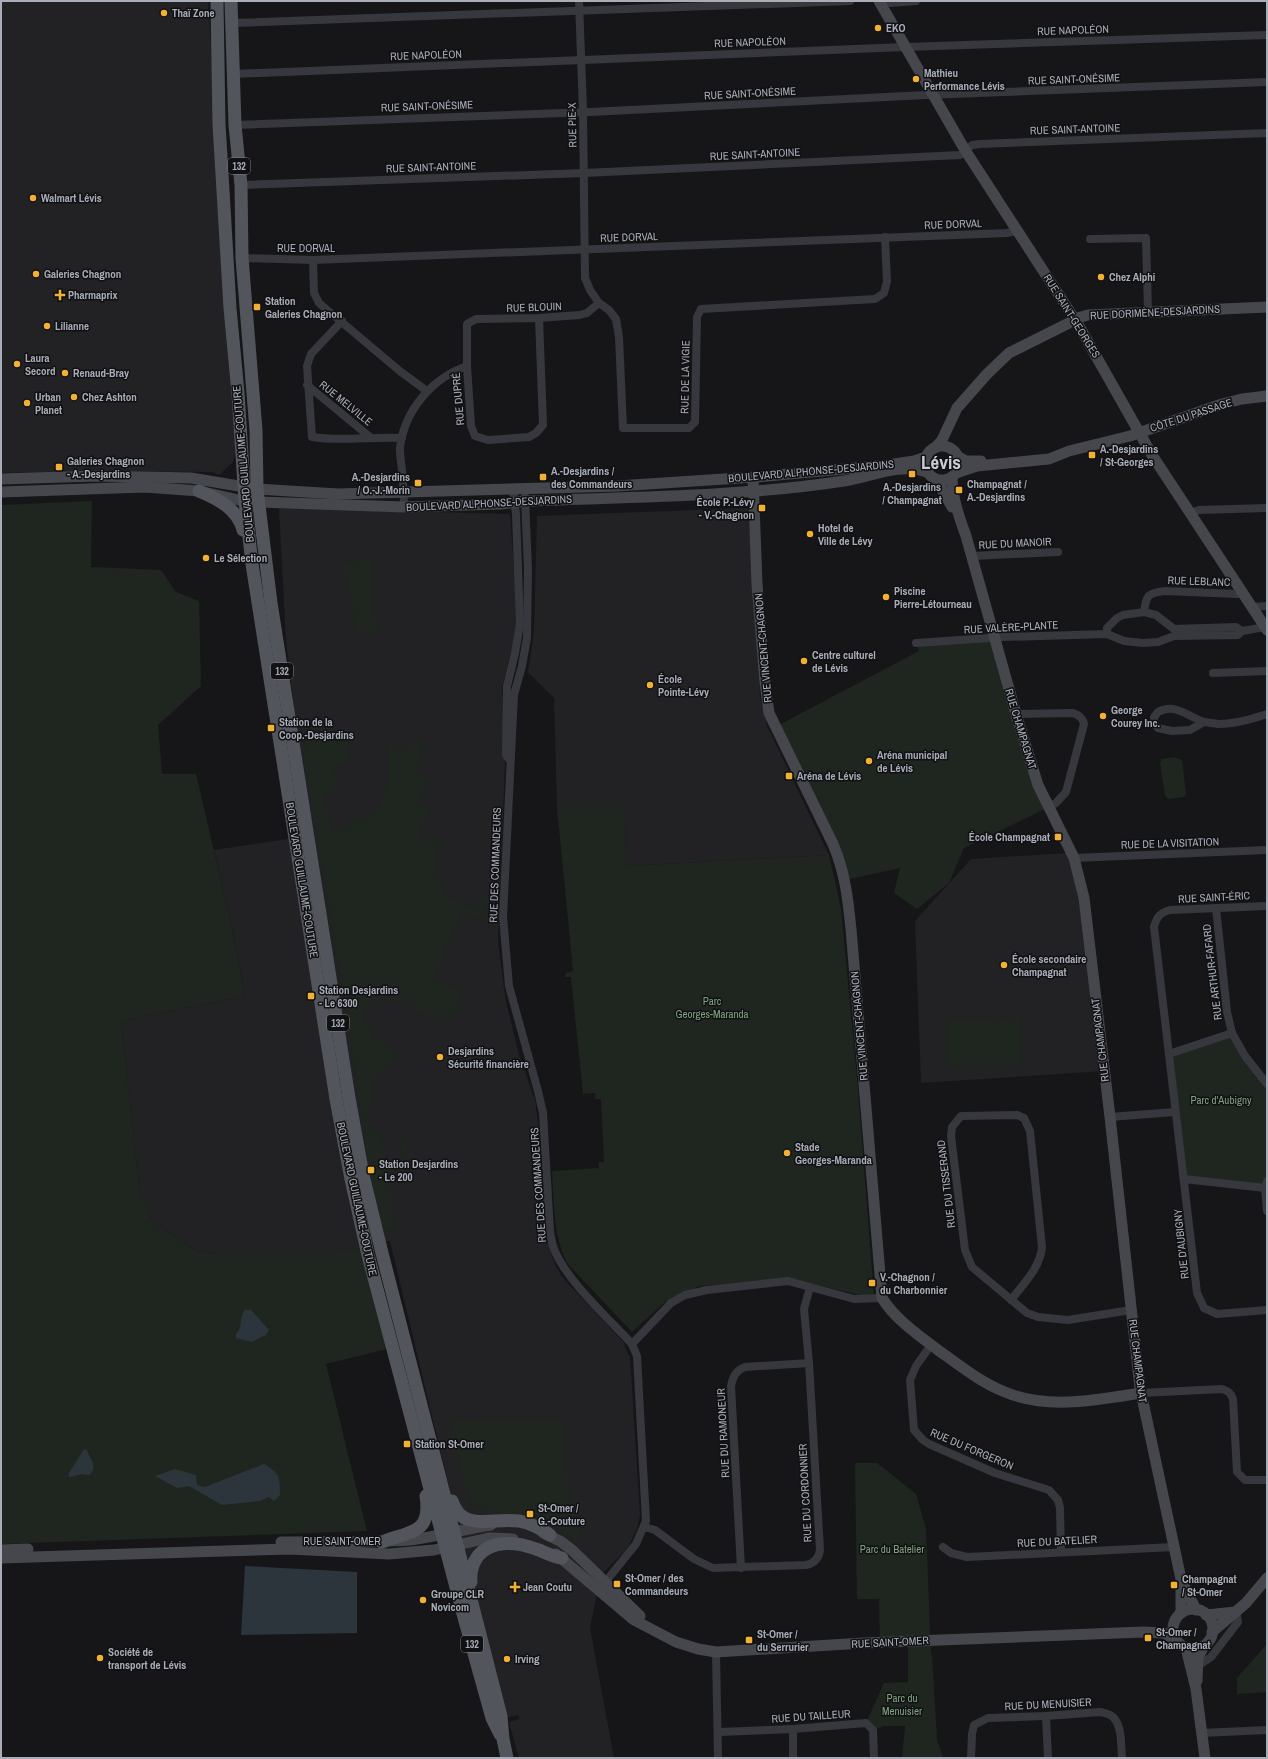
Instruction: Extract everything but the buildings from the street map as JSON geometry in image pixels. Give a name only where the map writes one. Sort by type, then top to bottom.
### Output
[{"type":"main road","name":"BOULEVARD GUILLAUME-COUTURE","points":[[217,1],[219,124],[231,331],[238,393],[245,501],[252,564],[336,1099],[351,1179],[368,1255],[424,1466],[474,1607],[501,1716],[503,1739],[507,1758]]},
{"type":"main road","name":"BOULEVARD GUILLAUME-COUTURE","points":[[231,1],[235,125],[241,185],[242,258],[255,422],[259,502],[272,611],[351,1112],[363,1175],[437,1462],[450,1540],[492,1718],[503,1739]]},
{"type":"main road","points":[[199,491],[223,504],[237,515],[241,521],[252,564]]},
{"type":"main road","points":[[437,1462],[444,1475],[454,1508],[458,1514],[465,1519],[473,1522],[496,1520],[518,1521],[537,1526],[550,1535]]},
{"type":"main road","points":[[382,1542],[409,1534],[419,1528],[423,1523],[427,1513],[423,1480],[424,1466]]},
{"type":"main road","points":[[474,1607],[471,1580],[472,1567],[475,1560],[486,1549],[497,1544],[514,1544],[535,1548],[562,1558]]},
{"type":"street","name":"RUE PIE-X","points":[[579,1],[584,111],[585,249]]},
{"type":"street","points":[[232,23],[850,1]]},
{"type":"street","name":"RUE SAINT-GEORGES","points":[[879,1],[965,150],[1075,320],[1160,468],[1266,628]]},
{"type":"street","points":[[883,1],[890,3],[916,1]]},
{"type":"street","name":"RUE NAPOLÉON","points":[[233,74],[905,47],[1267,35]]},
{"type":"street","name":"RUE SAINT-ONÉSIME","points":[[235,125],[1267,82]]},
{"type":"street","name":"RUE SAINT-ANTOINE","points":[[241,185],[584,173],[960,155],[972,145],[980,144],[1267,133]]},
{"type":"street","name":"RUE DORVAL","points":[[242,258],[313,260],[1007,233],[1016,231]]},
{"type":"street","name":"RUE DE LA VIGIE","points":[[585,249],[585,278],[590,290],[599,302],[609,310],[616,319],[619,337],[623,428],[689,428],[695,422],[697,317],[701,309],[875,299],[884,293],[887,281],[886,237]]},
{"type":"street","points":[[1090,239],[1146,238],[1148,312]]},
{"type":"street","points":[[313,260],[314,293],[319,303],[401,372],[427,391]]},
{"type":"street","name":"RUE BLOUIN","points":[[467,324],[476,319],[539,318],[580,315],[587,313],[599,302]]},
{"type":"street","name":"RUE DORIMÈNE-DESJARDINS","points":[[935,448],[947,431],[957,408],[986,374],[1009,353],[1075,320],[1088,315],[1267,307]]},
{"type":"street","name":"RUE DUPRÉ","points":[[467,324],[466,366],[470,426],[475,436],[488,440],[529,437],[536,433],[543,425],[539,318]]},
{"type":"street","name":"RUE MELVILLE","points":[[342,321],[311,354],[307,366],[307,385],[312,437],[323,439],[370,437],[402,438]]},
{"type":"street","points":[[404,507],[400,450],[402,438],[413,410],[427,391],[455,370],[466,366]]},
{"type":"street","name":"RUE MELVILLE","points":[[307,385],[370,437]]},
{"type":"street","name":"CÔTE DU PASSAGE","points":[[1139,433],[1222,404],[1242,399],[1267,396]]},
{"type":"street","points":[[1069,451],[966,461],[957,456],[949,448],[940,447],[935,448],[926,457],[926,467],[927,472],[937,480],[942,480],[977,466],[1041,461],[1069,451],[1139,433]]},
{"type":"street","points":[[954,475],[958,467],[957,456]]},
{"type":"street","name":"BOULEVARD ALPHONSE-DESJARDINS","points":[[1,479],[96,476],[191,478],[258,489],[338,494],[617,486],[753,477],[888,465],[914,461],[926,457]]},
{"type":"street","name":"BOULEVARD ALPHONSE-DESJARDINS","points":[[1,492],[145,487],[199,491],[245,501],[404,507],[754,491],[834,482],[899,469],[915,468],[927,472]]},
{"type":"street","name":"RUE CHAMPAGNAT","points":[[954,475],[953,490],[958,516],[972,556],[1016,714],[1038,785],[1074,858],[1084,898],[1141,1393],[1181,1579],[1181,1614]]},
{"type":"street","name":"RUE VINCENT-CHAGNON","points":[[753,477],[757,584],[764,683],[769,713],[834,844],[845,880],[851,929],[882,1298]]},
{"type":"street","name":"RUE CHAMPAGNAT","points":[[937,480],[958,516]]},
{"type":"street","name":"RUE DES COMMANDEURS","points":[[513,488],[520,502],[528,569],[527,638],[522,666],[514,695],[512,754],[510,762],[503,917],[509,986],[543,1113],[550,1232],[554,1249],[574,1280],[632,1344],[637,1356],[646,1512],[644,1527],[636,1544],[602,1586]]},
{"type":"street","name":"RUE DES COMMANDEURS","points":[[520,502],[525,488]]},
{"type":"street","points":[[1191,514],[1199,510],[1267,508]]},
{"type":"street","name":"RUE DU MANOIR","points":[[972,556],[1058,552]]},
{"type":"street","name":"RUE LEBLANC","points":[[1144,612],[1146,600],[1153,592],[1165,591],[1237,594],[1242,592]]},
{"type":"street","points":[[1252,607],[1267,606]]},
{"type":"street","points":[[1107,634],[1107,628],[1117,618],[1123,615],[1144,612],[1156,615],[1174,633]]},
{"type":"street","name":"RUE VALÈRE-PLANTE","points":[[916,643],[995,638],[1107,634],[1113,638],[1133,643],[1158,642],[1174,633],[1236,627],[1242,631],[1266,628]]},
{"type":"street","points":[[1213,673],[1267,671]]},
{"type":"street","points":[[1204,722],[1190,730],[1172,731],[1158,728],[1154,724],[1154,720],[1158,712],[1174,709],[1182,711],[1204,722],[1232,723],[1267,714]]},
{"type":"street","points":[[1016,714],[1073,713],[1078,715],[1083,721],[1084,724],[1066,792],[1056,803],[1049,807]]},
{"type":"street","name":"RUE DE LA VISITATION","points":[[1074,858],[1267,850]]},
{"type":"street","name":"RUE SAINT-ÉRIC","points":[[1161,912],[1267,906]]},
{"type":"street","name":"RUE ARTHUR-FAFARD","points":[[1216,908],[1228,1012],[1232,1033],[1245,1056],[1267,1084]]},
{"type":"street","name":"RUE D'AUBIGNY","points":[[1161,912],[1154,927],[1197,1292],[1204,1308],[1217,1314],[1267,1310]]},
{"type":"street","name":"RUE ARTHUR-FAFARD","points":[[1169,1054],[1232,1033]]},
{"type":"street","points":[[1110,1117],[1175,1112]]},
{"type":"street","name":"RUE DU TISSERAND","points":[[1010,1300],[1036,1268],[1041,1257],[1042,1247],[1030,1131],[1024,1118],[1017,1115],[961,1116],[952,1127],[950,1136],[965,1250],[972,1267],[1010,1300],[1027,1313],[1038,1317],[1054,1320],[1068,1320],[1131,1310]]},
{"type":"street","points":[[1184,1179],[1266,1185],[1267,1211]]},
{"type":"street","points":[[632,1344],[671,1303],[685,1295],[707,1290],[788,1281],[854,1299],[882,1298],[891,1310],[931,1345],[989,1384],[1022,1398],[1050,1402],[1068,1402],[1141,1393],[1222,1389],[1227,1391],[1231,1394],[1233,1399],[1237,1472],[1240,1477],[1245,1480],[1267,1480]]},
{"type":"street","name":"RUE DU CORDONNIER","points":[[644,1527],[655,1530],[703,1565],[713,1568],[806,1565],[812,1564],[819,1554],[809,1363],[804,1309],[810,1287]]},
{"type":"street","name":"RUE DU FORGERON","points":[[931,1345],[916,1366],[910,1380],[914,1430],[929,1444],[1005,1476],[1042,1486],[1049,1490],[1058,1500],[1060,1508],[1061,1552]]},
{"type":"street","name":"RUE DU RAMONEUR","points":[[741,1568],[731,1386],[732,1379],[740,1368],[809,1363]]},
{"type":"street","name":"RUE SAINT-OMER","points":[[1,1558],[290,1549],[389,1554],[450,1540],[488,1525],[508,1525],[522,1526],[550,1535],[566,1545],[602,1586]]},
{"type":"street","name":"RUE SAINT-OMER","points":[[1,1550],[328,1540],[382,1542],[489,1538],[511,1539],[539,1545],[562,1558],[602,1586],[639,1615],[644,1624],[659,1634],[676,1642],[698,1649],[716,1652],[872,1643],[1143,1632],[1164,1633],[1177,1641]]},
{"type":"street","name":"RUE DU BATELIER","points":[[943,1546],[951,1553],[967,1557],[1174,1547]]},
{"type":"street","points":[[1212,1632],[1257,1592],[1267,1578]]},
{"type":"street","name":"RUE CHAMPAGNAT","points":[[1181,1579],[1196,1610]]},
{"type":"street","points":[[1204,1646],[1192,1649],[1186,1648],[1177,1641],[1173,1630],[1174,1624],[1181,1614],[1191,1610],[1196,1610],[1206,1615],[1236,1612]]},
{"type":"street","points":[[1198,1666],[1211,1657],[1238,1622],[1236,1612]]},
{"type":"street","points":[[1196,1689],[1198,1658],[1204,1646],[1208,1642],[1212,1632],[1212,1626],[1206,1615]]},
{"type":"street","name":"RUE SAINT-OMER","points":[[1143,1632],[1163,1625],[1174,1624]]},
{"type":"street","points":[[1186,1648],[1196,1689],[1205,1758]]},
{"type":"street","points":[[716,1652],[719,1732],[718,1758]]},
{"type":"street","name":"RUE DU MENUISIER","points":[[971,1758],[974,1725],[981,1721],[996,1717],[1046,1716],[1100,1712],[1114,1717],[1118,1724],[1122,1758]]},
{"type":"street","points":[[1046,1716],[1048,1758]]},
{"type":"street","name":"RUE DU TAILLEUR","points":[[719,1732],[793,1729],[866,1723],[873,1730],[874,1758]]},
{"type":"street","points":[[793,1729],[793,1758]]},
{"type":"street","points":[[1201,1733],[1267,1730]]},
{"type":"shaded area","points":[[1,1],[208,1],[237,444],[233,462],[219,475],[212,472],[86,471],[1,473]]},
{"type":"shaded area","points":[[279,508],[510,514],[518,623],[502,688],[505,762],[498,941],[505,997],[519,1055],[535,1100],[539,1129],[547,1240],[555,1265],[562,1277],[624,1343],[630,1357],[640,1515],[637,1529],[627,1549],[604,1572],[596,1598],[590,1628],[614,1758],[519,1758],[509,1722],[519,1719],[518,1715],[505,1718],[465,1563],[458,1514],[454,1508],[390,1241],[366,1243],[362,1249],[302,1258],[233,1257],[196,1251],[153,1221],[140,1194],[121,1021],[245,996],[232,928],[214,850],[314,835],[297,731],[286,641]]},
{"type":"shaded area","name":"École Pointe-Lévy","points":[[748,508],[760,697],[768,728],[829,855],[626,866],[625,808],[557,808],[554,698],[528,672],[534,632],[537,516]]},
{"type":"shaded area","name":"École secondaire Champagnat","points":[[1067,853],[1086,919],[1104,1071],[921,1083],[915,921],[971,859]]},
{"type":"shaded area","points":[[245,1310],[251,1310],[269,1330],[265,1336],[252,1342],[236,1338],[236,1334],[240,1329],[242,1316]]},
{"type":"shaded area","points":[[84,1449],[87,1450],[93,1463],[94,1466],[92,1472],[89,1475],[82,1474],[70,1477],[68,1476],[69,1473]]},
{"type":"shaded area","points":[[264,1464],[276,1473],[279,1479],[280,1495],[274,1501],[269,1497],[260,1501],[222,1505],[189,1486],[177,1488],[155,1476],[175,1469],[196,1475],[197,1485],[205,1487]]},
{"type":"shaded area","points":[[245,1566],[357,1572],[357,1633],[241,1635]]},
{"type":"green space","points":[[92,501],[91,567],[161,570],[176,592],[199,601],[201,686],[158,725],[162,774],[196,774],[232,928],[245,996],[121,1021],[140,1194],[153,1221],[196,1251],[227,1256],[324,1254],[362,1249],[387,1349],[326,1364],[367,1531],[1,1544],[1,505]]},
{"type":"green space","points":[[375,557],[372,584],[377,632],[355,633],[352,598],[342,564]]},
{"type":"green space","points":[[995,638],[1049,807],[964,848],[949,883],[917,909],[894,893],[900,868],[845,880],[775,727],[919,651],[916,643]]},
{"type":"green space","points":[[345,730],[349,760],[338,765],[332,773],[338,785],[334,794],[325,794],[331,829],[335,833],[347,827],[358,818],[369,817],[382,801],[388,783],[388,746],[423,744],[416,774],[423,775],[426,788],[422,796],[421,803],[430,811],[419,827],[423,839],[429,837],[441,846],[434,852],[438,874],[445,896],[474,908],[480,894],[489,897],[483,912],[493,917],[491,923],[461,911],[434,979],[462,992],[453,1018],[446,1019],[417,1013],[413,1016],[412,1002],[406,1004],[406,1001],[390,1000],[389,995],[374,992],[369,999],[371,1002],[366,1013],[362,1016],[365,1024],[377,1026],[372,1036],[382,1039],[388,1048],[393,1050],[391,1067],[386,1065],[374,1081],[368,1119],[374,1131],[381,1134],[390,1172],[401,1172],[400,1140],[404,1137],[407,1140],[407,1157],[402,1157],[402,1173],[408,1174],[391,1176],[392,1216],[395,1228],[393,1231],[385,1229],[382,1225],[370,1175],[373,1171],[372,1167],[369,1168],[344,998],[303,755],[306,754],[304,742],[308,737]]},
{"type":"green space","points":[[1174,757],[1182,760],[1186,794],[1184,797],[1168,799],[1165,796],[1160,762],[1162,759]]},
{"type":"green space","name":"Parc Georges-Maranda","points":[[557,808],[625,808],[626,866],[829,855],[841,908],[858,1089],[874,1298],[789,1279],[699,1286],[665,1302],[632,1332],[567,1263],[562,1252],[557,1229],[552,1171],[599,1168],[599,1162],[604,1162],[601,1099],[595,1099],[595,1093],[583,1094],[571,977],[565,977],[566,973],[573,971]]},
{"type":"green space","points":[[1021,1017],[1022,1065],[947,1067],[946,1019]]},
{"type":"green space","name":"Parc d'Aubigny","points":[[1232,1033],[1267,1084],[1267,1181],[1265,1188],[1184,1179],[1169,1054]]},
{"type":"green space","points":[[563,1418],[570,1510],[581,1534],[580,1538],[576,1540],[548,1523],[530,1516],[523,1514],[483,1511],[470,1503],[451,1434],[451,1426],[454,1420]]},
{"type":"green space","name":"Parc du Batelier","points":[[855,1463],[877,1463],[916,1494],[926,1529],[931,1655],[937,1740],[943,1758],[902,1758],[905,1726],[884,1726],[873,1730],[866,1723],[884,1683],[908,1682],[908,1642],[880,1642],[879,1599],[857,1599]]},
{"type":"green space","points":[[1267,1644],[1267,1692],[1237,1694],[1237,1678]]},
{"type":"place","name":"Thaï Zone","points":[[164,13]]},
{"type":"place","name":"EKO","points":[[878,28]]},
{"type":"place","name":"Mathieu Performance Lévis","points":[[916,79]]},
{"type":"place","name":"Walmart Lévis","points":[[33,198]]},
{"type":"place","name":"Galeries Chagnon","points":[[36,274]]},
{"type":"place","name":"Chez Alphi","points":[[1101,277]]},
{"type":"place","name":"Pharmaprix","points":[[60,295]]},
{"type":"place","name":"Station Galeries Chagnon","points":[[257,307]]},
{"type":"place","name":"Lilianne","points":[[47,326]]},
{"type":"place","name":"Laura Secord","points":[[17,364]]},
{"type":"place","name":"Renaud-Bray","points":[[65,373]]},
{"type":"place","name":"Chez Ashton","points":[[74,397]]},
{"type":"place","name":"Urban Planet","points":[[27,403]]},
{"type":"place","name":"A.-Desjardins / St-Georges","points":[[1092,455]]},
{"type":"place","name":"Galeries Chagnon - A.-Desjardins","points":[[59,467]]},
{"type":"place","name":"A.-Desjardins / Champagnat","points":[[912,474]]},
{"type":"place","name":"A.-Desjardins / des Commandeurs","points":[[543,477]]},
{"type":"place","name":"A.-Desjardins / O.-J.-Morin","points":[[418,483]]},
{"type":"place","name":"Champagnat / A.-Desjardins","points":[[959,490]]},
{"type":"place","name":"École P.-Lévy - V.-Chagnon","points":[[762,508]]},
{"type":"place","name":"Hotel de Ville de Lévy","points":[[810,534]]},
{"type":"place","name":"Le Sélection","points":[[206,558]]},
{"type":"place","name":"Piscine Pierre-Létourneau","points":[[886,597]]},
{"type":"place","name":"Centre culturel de Lévis","points":[[804,661]]},
{"type":"place","name":"École Pointe-Lévy","points":[[650,685]]},
{"type":"place","name":"George Courey Inc.","points":[[1103,716]]},
{"type":"place","name":"Station de la Coop.-Desjardins","points":[[271,728]]},
{"type":"place","name":"Aréna municipal de Lévis","points":[[869,761]]},
{"type":"place","name":"Aréna de Lévis","points":[[789,776]]},
{"type":"place","name":"École Champagnat","points":[[1058,837]]},
{"type":"place","name":"École secondaire Champagnat","points":[[1004,965]]},
{"type":"place","name":"Station Desjardins - Le 6300","points":[[311,996]]},
{"type":"place","name":"Desjardins Sécurité financière","points":[[440,1057]]},
{"type":"place","name":"Stade Georges-Maranda","points":[[787,1153]]},
{"type":"place","name":"Station Desjardins - Le 200","points":[[371,1170]]},
{"type":"place","name":"V.-Chagnon / du Charbonnier","points":[[872,1283]]},
{"type":"place","name":"Station St-Omer","points":[[407,1444]]},
{"type":"place","name":"St-Omer / G.-Couture","points":[[530,1514]]},
{"type":"place","name":"St-Omer / des Commandeurs","points":[[617,1584]]},
{"type":"place","name":"Champagnat / St-Omer","points":[[1174,1585]]},
{"type":"place","name":"Jean Coutu","points":[[515,1587]]},
{"type":"place","name":"Groupe CLR Novicom","points":[[423,1600]]},
{"type":"place","name":"St-Omer / Champagnat","points":[[1148,1638]]},
{"type":"place","name":"St-Omer / du Serrurier","points":[[749,1640]]},
{"type":"place","name":"Société de transport de Lévis","points":[[100,1658]]},
{"type":"place","name":"Irving","points":[[507,1659]]},
{"type":"district","name":"Lévis","points":[[941,462]]},
{"type":"park label","name":"Parc du Menuisier","points":[[902,1704]]}]
